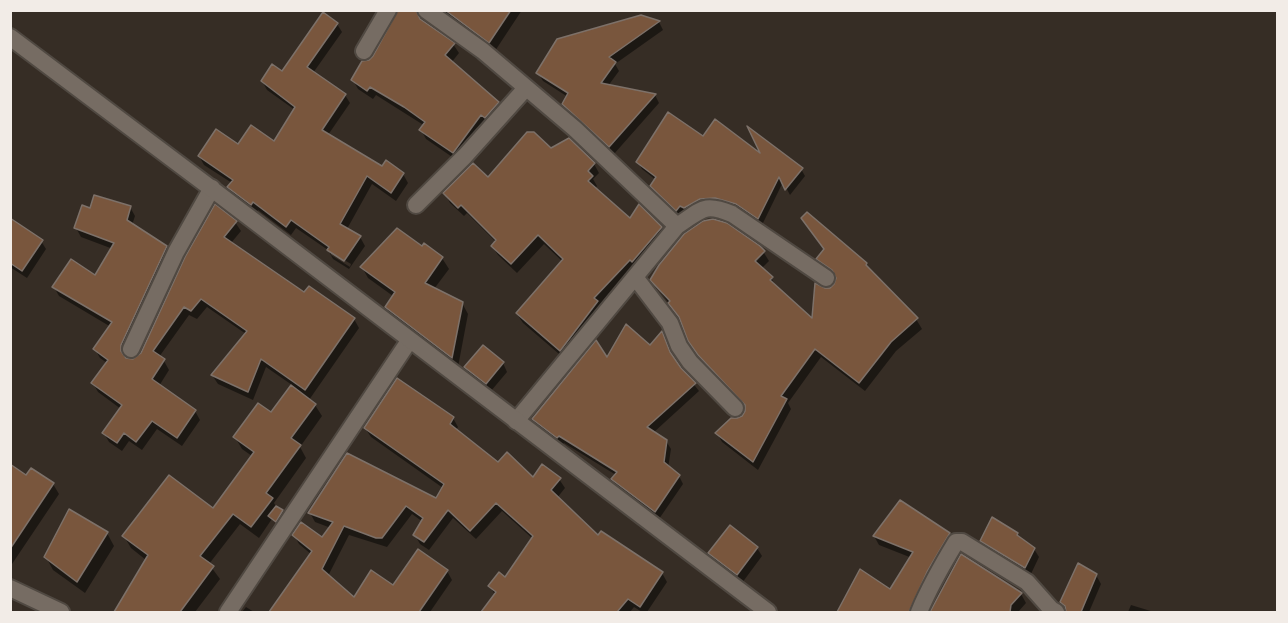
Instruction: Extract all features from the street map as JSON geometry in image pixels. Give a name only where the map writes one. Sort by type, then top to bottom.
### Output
[{"type":"street","points":[[364,51],[388,10]]},
{"type":"street","points":[[426,10],[483,51],[575,129],[677,226]]},
{"type":"street","points":[[10,37],[768,612]]},
{"type":"street","points":[[416,205],[465,156],[526,88]]},
{"type":"street","points":[[131,349],[176,252],[212,188]]},
{"type":"street","points":[[516,421],[677,226],[705,207],[717,208],[732,214],[826,278]]},
{"type":"street","points":[[636,278],[670,323],[679,346],[690,362],[735,408]]},
{"type":"street","points":[[228,612],[410,341]]},
{"type":"street","points":[[919,612],[930,585],[952,548],[956,542],[962,542],[1027,582],[1056,612]]},
{"type":"street","points":[[10,588],[61,612]]},
{"type":"building","points":[[398,10],[416,10],[420,19],[455,43],[445,55],[499,102],[485,118],[481,115],[453,153],[419,130],[425,122],[370,87],[367,91],[351,80],[362,61],[369,60],[373,56]]},
{"type":"building","points":[[445,10],[511,10],[489,43]]},
{"type":"building","points":[[323,12],[338,23],[307,67],[346,94],[322,130],[382,166],[386,160],[404,173],[391,193],[367,176],[340,224],[361,236],[344,261],[327,250],[329,247],[291,220],[286,227],[253,202],[251,205],[227,187],[233,180],[198,156],[216,129],[238,144],[251,125],[274,141],[295,107],[261,81],[272,64],[282,71]]},
{"type":"building","points":[[641,15],[660,21],[609,57],[616,62],[601,83],[656,94],[609,147],[562,104],[568,93],[536,73],[557,39]]},
{"type":"building","points":[[668,112],[703,136],[715,119],[760,153],[747,126],[803,168],[785,190],[779,177],[758,219],[736,204],[715,198],[700,199],[684,208],[680,206],[676,211],[650,186],[656,177],[636,162]]},
{"type":"building","points":[[527,132],[534,132],[551,148],[569,138],[595,163],[588,171],[593,176],[588,181],[630,218],[639,204],[662,227],[632,262],[630,260],[594,298],[598,301],[560,351],[516,313],[563,259],[538,235],[511,264],[491,246],[496,240],[461,205],[458,208],[443,193],[473,163],[488,177]]},
{"type":"building","points":[[94,195],[131,206],[127,220],[167,246],[121,345],[121,351],[126,358],[133,359],[141,353],[185,257],[215,204],[237,221],[224,237],[304,292],[309,286],[355,318],[305,390],[261,359],[248,392],[211,375],[247,331],[201,299],[191,311],[184,307],[153,351],[165,359],[152,379],[196,410],[177,438],[152,421],[136,442],[124,433],[117,443],[102,433],[122,405],[91,383],[108,360],[93,349],[112,322],[52,287],[71,259],[95,275],[114,243],[74,228],[82,205],[90,208]]},
{"type":"building","points":[[807,212],[867,263],[866,265],[918,318],[891,342],[859,383],[815,349],[781,396],[787,399],[753,462],[715,433],[731,418],[742,416],[745,405],[698,355],[688,341],[679,317],[668,303],[670,301],[650,280],[684,234],[703,221],[713,219],[727,223],[765,251],[755,261],[773,277],[770,280],[812,318],[815,283],[830,288],[836,278],[832,270],[816,259],[824,249],[801,218]]},
{"type":"building","points":[[10,218],[43,240],[22,271],[10,263]]},
{"type":"building","points":[[397,228],[422,246],[424,243],[443,257],[425,283],[463,302],[452,358],[385,307],[395,292],[360,267]]},
{"type":"building","points":[[626,324],[650,345],[662,331],[670,352],[681,368],[696,383],[647,427],[667,440],[664,462],[680,475],[655,512],[611,479],[617,472],[559,436],[557,438],[532,419],[596,340],[607,357]]},
{"type":"building","points":[[483,345],[504,362],[486,384],[464,367]]},
{"type":"building","points":[[397,378],[454,417],[450,424],[498,462],[507,452],[533,477],[542,464],[561,478],[551,490],[598,535],[601,531],[663,572],[640,607],[628,599],[617,612],[481,612],[496,592],[488,586],[499,572],[505,577],[533,536],[496,503],[470,531],[448,510],[424,542],[413,535],[423,518],[406,506],[382,538],[376,538],[344,526],[322,569],[354,597],[371,570],[393,585],[418,549],[448,570],[419,612],[269,612],[312,551],[292,535],[301,522],[322,537],[333,522],[308,513],[347,453],[436,498],[444,484],[364,428]]},
{"type":"building","points":[[291,385],[316,404],[291,438],[301,445],[266,493],[273,498],[251,527],[233,514],[200,556],[214,566],[180,612],[114,612],[148,555],[122,536],[169,475],[213,508],[254,452],[233,437],[258,403],[271,412]]},
{"type":"building","points":[[10,464],[26,475],[31,468],[54,483],[10,549]]},
{"type":"building","points":[[900,500],[950,533],[927,572],[909,612],[837,612],[860,569],[890,589],[913,552],[873,536]]},
{"type":"building","points":[[276,506],[283,510],[276,522],[268,516]]},
{"type":"building","points":[[69,509],[108,532],[77,582],[44,557]]},
{"type":"building","points":[[992,517],[1018,533],[1017,535],[1035,548],[1025,568],[980,541]]},
{"type":"building","points":[[730,525],[758,547],[737,575],[708,553]]},
{"type":"building","points":[[961,554],[1022,593],[1011,605],[1010,612],[930,612]]},
{"type":"building","points":[[1078,563],[1097,574],[1081,612],[1066,612],[1065,606],[1060,602]]}]
